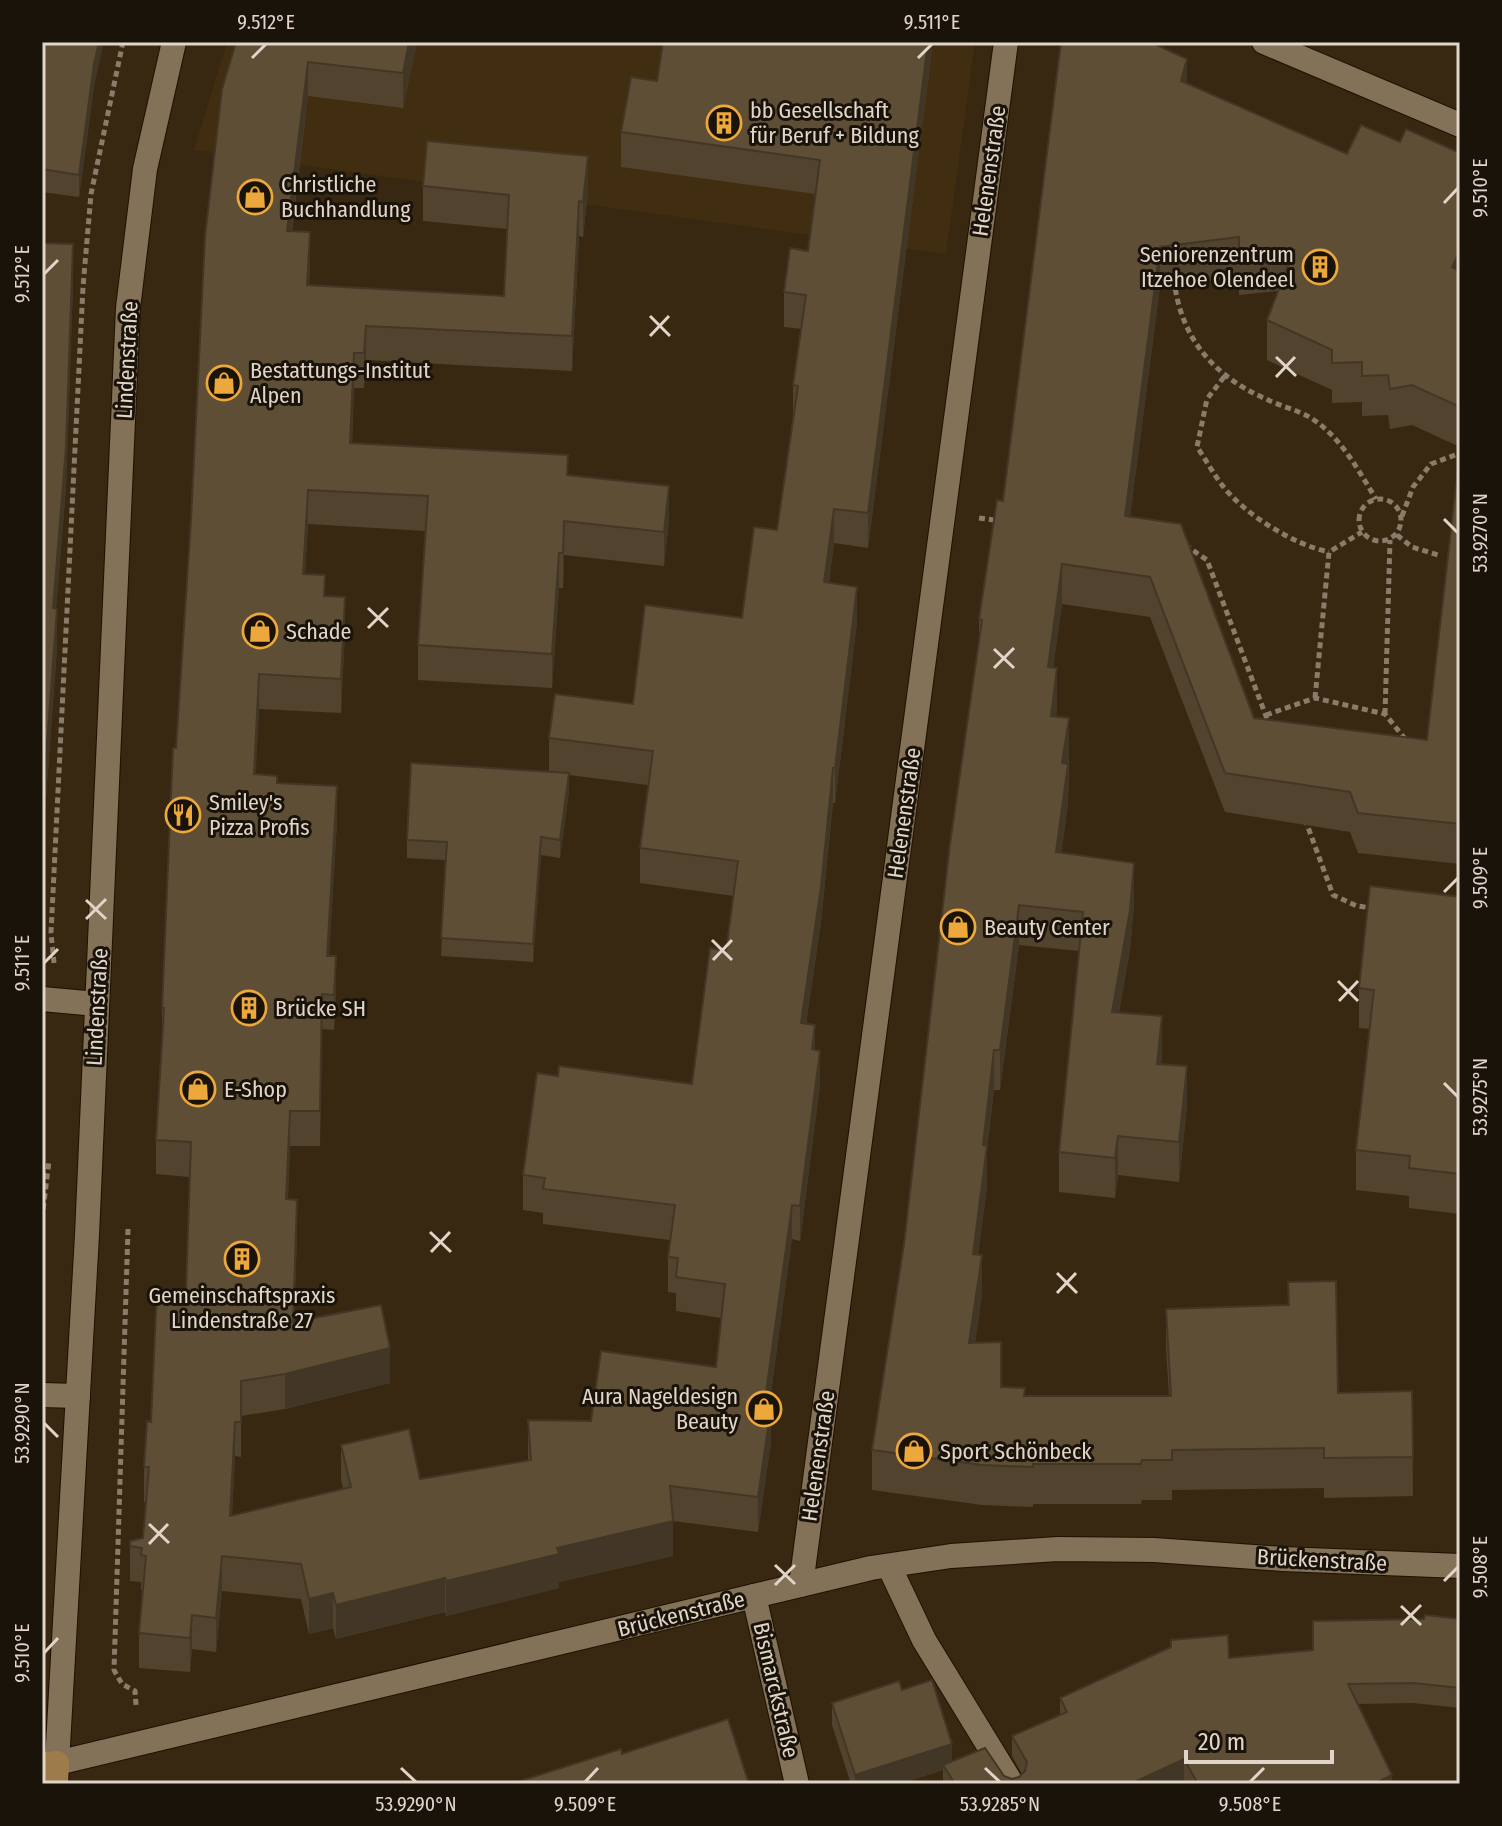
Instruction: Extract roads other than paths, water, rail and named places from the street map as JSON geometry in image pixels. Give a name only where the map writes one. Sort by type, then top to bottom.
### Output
[{"type":"street","name":"Lindenstraße","points":[[52,1771],[78,1396],[128,308],[145,169],[174,42]]},
{"type":"street","name":"Helenenstraße","points":[[801,1585],[1006,42]]},
{"type":"street","points":[[1264,42],[1460,125]]},
{"type":"street","points":[[50,1000],[97,1004]]},
{"type":"street","points":[[42,1395],[78,1396]]},
{"type":"street","name":"Brückenstraße","points":[[52,1771],[754,1596],[889,1566],[951,1556],[1058,1549],[1154,1550],[1460,1566]]},
{"type":"street","points":[[889,1566],[924,1640],[1012,1784]]},
{"type":"street","name":"Bismarckstraße","points":[[754,1596],[797,1784]]},
{"type":"place","name":"bb Gesellschaft für Beruf + Bildung","points":[[724,123]]},
{"type":"place","name":"Christliche Buchhandlung","points":[[255,197]]},
{"type":"place","name":"Seniorenzentrum Itzehoe Olendeel","points":[[1320,267]]},
{"type":"place","name":"Bestattungs-Institut Alpen","points":[[224,383]]},
{"type":"place","name":"Schade","points":[[260,631]]},
{"type":"place","name":"Smiley's Pizza Profis","points":[[183,815]]},
{"type":"place","name":"Beauty Center","points":[[958,927]]},
{"type":"place","name":"Brücke SH","points":[[249,1008]]},
{"type":"place","name":"E-Shop","points":[[198,1089]]},
{"type":"place","name":"Gemeinschaftspraxis Lindenstraße 27","points":[[242,1259]]},
{"type":"place","name":"Aura Nageldesign Beauty","points":[[764,1409]]},
{"type":"place","name":"Sport Schönbeck","points":[[914,1451]]}]
